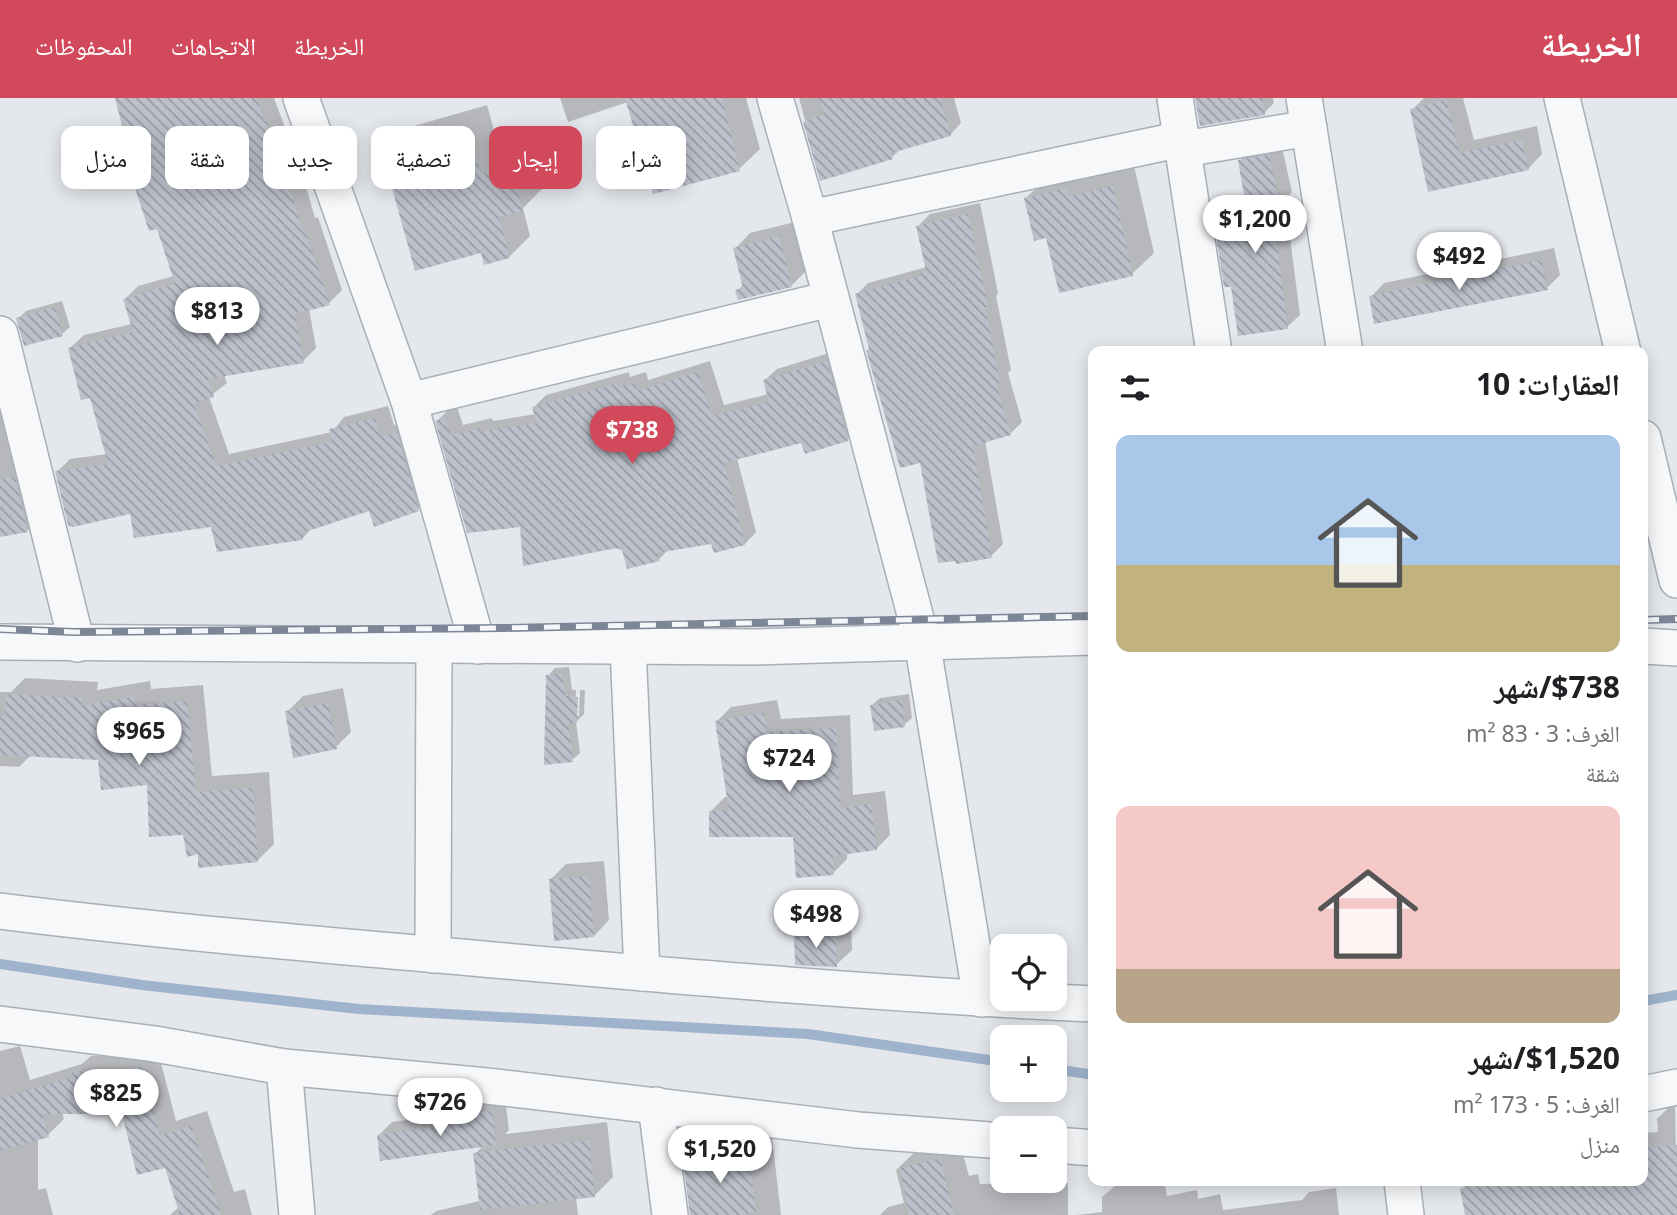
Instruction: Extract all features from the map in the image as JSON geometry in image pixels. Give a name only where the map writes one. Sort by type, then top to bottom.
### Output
[{"type":"street","points":[[301,98],[409,401],[478,646]]},
{"type":"street","points":[[775,98],[810,218],[922,641],[981,999]]},
{"type":"street","points":[[1175,98],[1213,346]]},
{"type":"street","points":[[1562,98],[1622,346]]},
{"type":"street","points":[[810,218],[1183,144],[1306,113],[1344,346]]},
{"type":"street","points":[[409,401],[830,299]]},
{"type":"street","points":[[0,334],[77,644]]},
{"type":"street","points":[[1648,459],[1677,580]]},
{"type":"street","points":[[0,642],[755,647],[1088,637]]},
{"type":"street","points":[[433,955],[434,646]]},
{"type":"street","points":[[628,646],[642,973]]},
{"type":"street","points":[[1648,646],[1677,648]]},
{"type":"street","points":[[0,911],[151,930],[642,973],[981,999],[1088,1004]]},
{"type":"street","points":[[0,1024],[155,1044],[284,1067],[656,1105],[858,1130],[990,1140]]},
{"type":"street","points":[[284,1067],[298,1215]]},
{"type":"street","points":[[1648,1093],[1677,1087]]},
{"type":"street","points":[[656,1105],[670,1215]]},
{"type":"street","points":[[1067,1146],[1088,1148]]},
{"type":"street","points":[[1403,1186],[1406,1215]]},
{"type":"building","points":[[115,98],[257,98],[264,121],[267,121],[268,126],[263,126],[263,189],[290,189],[330,305],[295,314],[304,363],[208,379],[214,397],[194,404],[216,466],[332,442],[329,429],[375,418],[381,437],[397,432],[419,511],[374,527],[369,511],[302,533],[303,540],[217,552],[211,527],[134,538],[130,514],[73,527],[68,525],[55,471],[108,464],[90,398],[81,400],[68,348],[133,332],[123,299],[175,284],[157,229],[149,231],[135,189],[151,189],[151,126],[122,126]]},
{"type":"building","points":[[625,98],[722,98],[740,171],[686,185],[686,126],[633,126]]},
{"type":"building","points":[[819,98],[940,98],[951,136],[891,153],[893,159],[820,181],[803,122],[824,115]]},
{"type":"building","points":[[1195,98],[1263,98],[1265,115],[1200,126]]},
{"type":"building","points":[[1446,100],[1460,153],[1522,140],[1529,170],[1428,192],[1410,109]]},
{"type":"building","points":[[475,154],[481,174],[489,172],[489,189],[517,189],[523,211],[499,217],[510,258],[484,265],[481,253],[415,271],[392,189],[475,189]]},
{"type":"building","points":[[1269,155],[1280,206],[1272,208],[1288,329],[1238,336],[1231,287],[1224,287],[1215,229],[1249,225],[1238,160]]},
{"type":"building","points":[[1113,186],[1133,276],[1059,293],[1046,238],[1034,241],[1024,198],[1066,188],[1068,197]]},
{"type":"building","points":[[652,189],[672,189],[653,194]]},
{"type":"building","points":[[968,214],[988,307],[985,307],[1000,383],[996,384],[1011,435],[973,446],[992,558],[956,564],[955,561],[938,563],[920,463],[900,468],[866,350],[869,349],[855,294],[920,276],[920,273],[926,271],[916,226]]},
{"type":"building","points":[[779,236],[792,287],[738,300],[735,290],[743,288],[733,248]]},
{"type":"building","points":[[1541,260],[1548,290],[1374,324],[1369,296]]},
{"type":"building","points":[[55,307],[63,336],[24,346],[16,318]]},
{"type":"building","points":[[827,361],[848,441],[805,454],[801,443],[724,463],[745,545],[714,553],[711,544],[657,553],[660,561],[627,569],[622,550],[617,548],[523,566],[520,527],[467,533],[435,421],[445,418],[451,436],[480,428],[481,432],[537,423],[532,407],[617,383],[618,387],[635,383],[637,391],[698,372],[712,416],[769,402],[763,380]]},
{"type":"building","points":[[15,477],[28,532],[0,537],[0,479]]},
{"type":"building","points":[[562,674],[565,696],[578,697],[577,723],[568,723],[573,762],[544,765],[546,675]]},
{"type":"building","points":[[6,694],[82,698],[81,706],[134,697],[135,705],[187,701],[196,792],[253,788],[258,862],[198,868],[198,854],[187,857],[183,835],[149,837],[147,785],[101,790],[98,760],[0,755],[0,716],[5,716]]},
{"type":"building","points":[[902,700],[905,727],[874,731],[870,705]]},
{"type":"building","points":[[328,703],[337,749],[293,758],[285,711]]},
{"type":"building","points":[[764,713],[767,732],[836,728],[840,808],[871,804],[877,850],[833,856],[834,875],[796,878],[793,837],[709,837],[709,811],[729,811],[715,721]]},
{"type":"building","points":[[589,876],[594,937],[554,941],[549,879]]},
{"type":"building","points":[[836,933],[837,967],[795,965],[794,935]]},
{"type":"building","points":[[142,1066],[160,1136],[191,1126],[221,1215],[180,1215],[165,1168],[137,1175],[122,1114],[42,1114],[49,1137],[0,1151],[0,1099],[72,1077],[72,1071],[118,1072]]},
{"type":"building","points":[[492,1111],[496,1145],[380,1161],[377,1135],[461,1123],[460,1115]]},
{"type":"building","points":[[589,1140],[595,1197],[480,1210],[473,1153]]},
{"type":"building","points":[[1677,1145],[1677,1215],[1465,1215],[1460,1188],[1471,1186],[1648,1186],[1648,1148]]},
{"type":"building","points":[[748,1152],[756,1211],[743,1215],[690,1215],[683,1160]]},
{"type":"building","points":[[940,1158],[954,1215],[909,1215],[900,1168]]},
{"type":"waterway","points":[[0,964],[142,985],[359,1009],[808,1034],[990,1060]]},
{"type":"waterway","points":[[1648,1000],[1677,995]]},
{"type":"waterway","points":[[1067,1071],[1088,1074]]},
{"type":"railway","points":[[0,629],[74,632],[503,628],[1088,616]]},
{"type":"railway","points":[[1648,620],[1677,619]]}]
